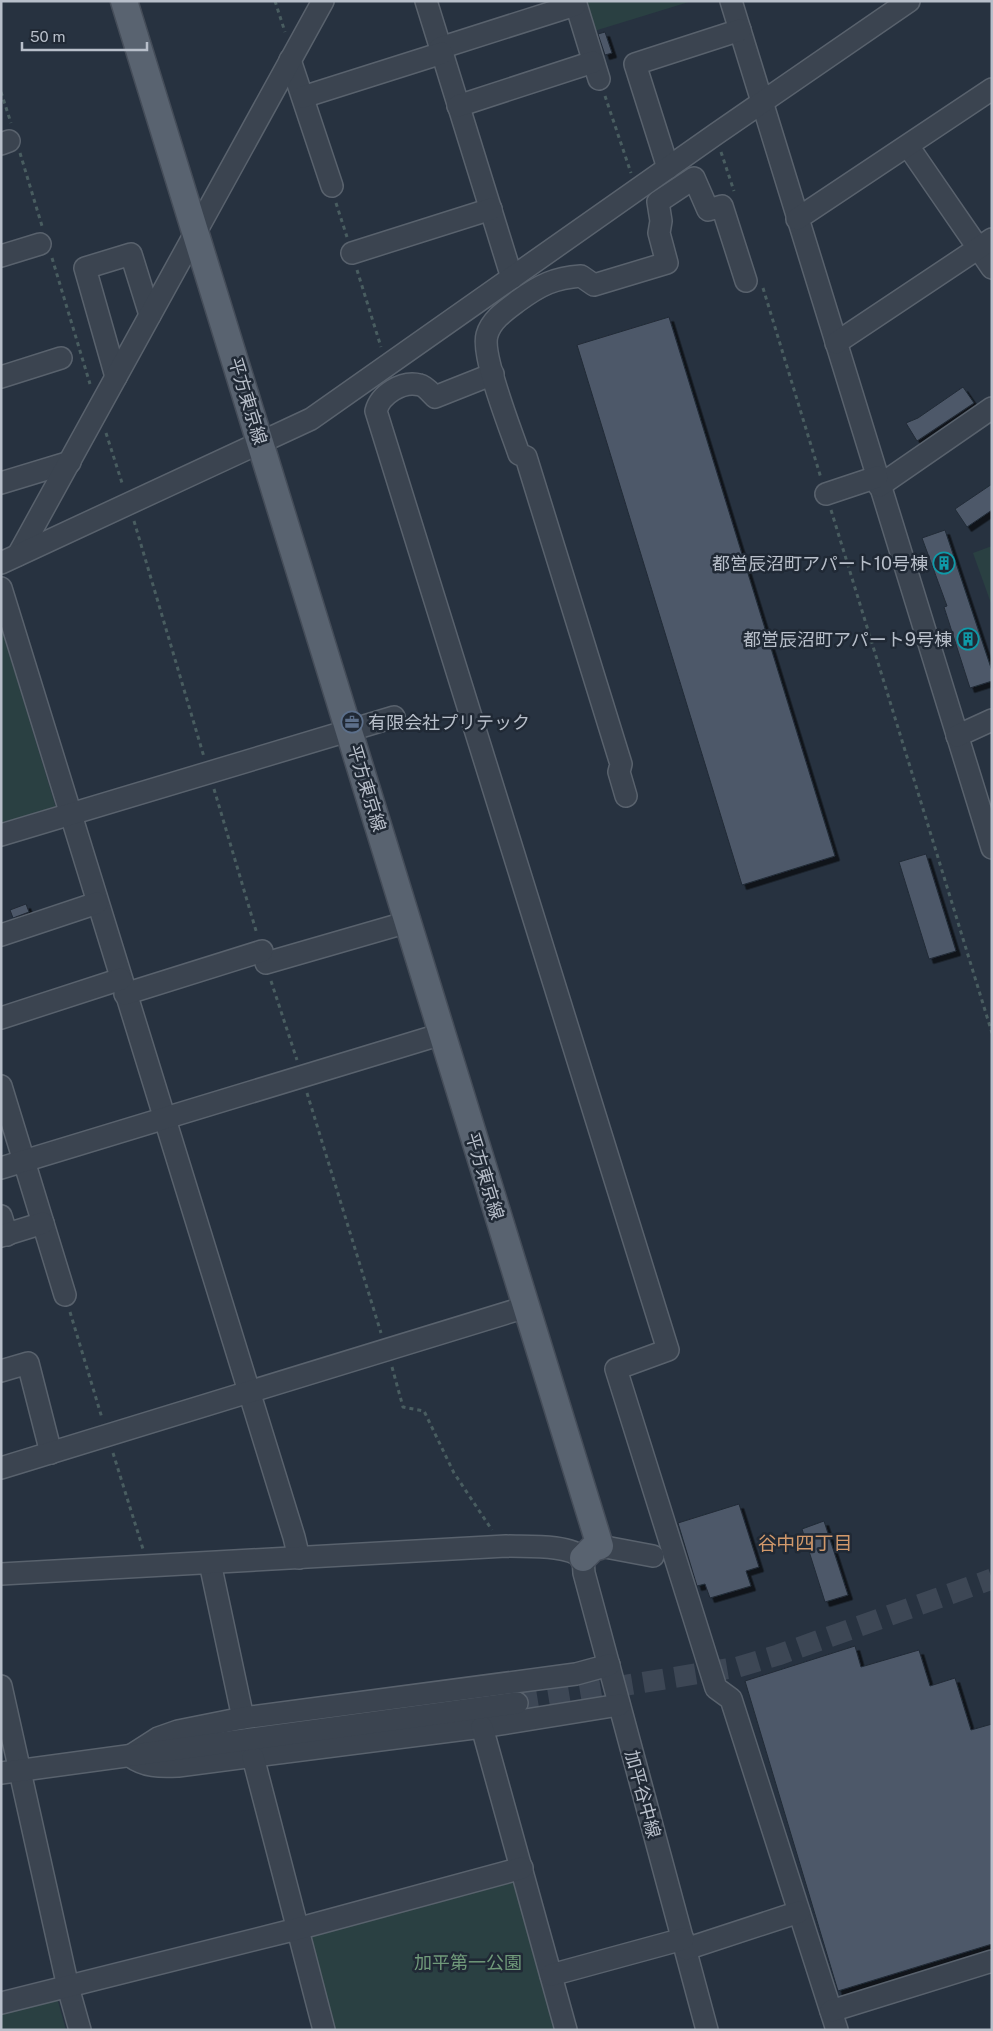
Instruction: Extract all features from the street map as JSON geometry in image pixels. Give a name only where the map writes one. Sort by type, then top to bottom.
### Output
[{"type":"main road","name":"平方東京線","points":[[124,1],[197,231],[526,1307],[592,1552]]},
{"type":"street","points":[[1,584],[10,558],[70,462],[323,1]]},
{"type":"street","points":[[426,1],[512,278]]},
{"type":"street","points":[[731,1],[797,219],[961,735],[992,848]]},
{"type":"street","points":[[10,558],[261,444],[311,419],[716,134],[909,1]]},
{"type":"street","points":[[303,97],[441,51],[575,3],[596,71],[458,106]]},
{"type":"street","points":[[668,168],[635,64],[740,30]]},
{"type":"street","points":[[292,58],[332,186]]},
{"type":"street","points":[[797,219],[992,89]]},
{"type":"street","points":[[908,146],[985,244],[992,268]]},
{"type":"street","points":[[626,796],[619,772],[620,764],[526,457],[518,454],[493,374],[486,346],[487,335],[493,323],[502,313],[525,296],[556,278],[581,276],[594,285],[668,263],[659,233],[661,222],[658,202],[694,178],[708,210],[722,206],[754,283]]},
{"type":"street","points":[[352,253],[491,209]]},
{"type":"street","points":[[1,256],[44,242]]},
{"type":"street","points":[[836,343],[985,244]]},
{"type":"street","points":[[116,376],[84,268],[131,254],[150,315]]},
{"type":"street","points":[[1,377],[62,358]]},
{"type":"street","points":[[493,374],[436,397],[420,385],[408,385],[383,396],[378,403],[376,411],[668,1350],[616,1369],[716,1688],[731,1699],[834,2020],[992,1961]]},
{"type":"street","points":[[826,494],[881,481],[992,408]]},
{"type":"street","points":[[1,483],[70,462]]},
{"type":"street","points":[[1,588],[298,1558]]},
{"type":"street","points":[[1,835],[394,717]]},
{"type":"street","points":[[961,735],[992,720]]},
{"type":"street","points":[[1,935],[97,903]]},
{"type":"street","points":[[1,1018],[123,986],[264,957],[408,922]]},
{"type":"street","points":[[1,1168],[442,1034]]},
{"type":"street","points":[[1,1086],[65,1295]]},
{"type":"street","points":[[3,1229],[44,1223]]},
{"type":"street","points":[[1,1468],[526,1307]]},
{"type":"street","points":[[1,1371],[28,1363],[51,1453]]},
{"type":"street","points":[[1,1574],[506,1546],[653,1556]]},
{"type":"street","name":"加平谷中線","points":[[592,1552],[584,1573],[707,2030]]},
{"type":"street","points":[[210,1563],[243,1718]]},
{"type":"street","points":[[130,1756],[158,1738],[178,1731],[243,1718],[547,1678],[609,1666]]},
{"type":"street","points":[[1,1686],[10,1771],[80,2030]]},
{"type":"street","points":[[10,1771],[517,1703]]},
{"type":"street","points":[[130,1756],[138,1762],[157,1767],[253,1758],[482,1727],[619,1705]]},
{"type":"street","points":[[482,1727],[566,2030]]},
{"type":"street","points":[[253,1758],[324,2030]]},
{"type":"street","points":[[1,2003],[297,1929],[522,1868]]},
{"type":"street","points":[[551,1975],[684,1944],[799,1912]]},
{"type":"path","points":[[275,1],[292,58]]},
{"type":"path","points":[[596,71],[637,190]]},
{"type":"path","points":[[1,92],[11,141],[129,504],[264,957],[403,1407],[424,1411],[454,1473],[496,1536]]},
{"type":"path","points":[[716,134],[736,199]]},
{"type":"path","points":[[332,186],[387,366]]},
{"type":"path","points":[[754,283],[826,494],[992,1033]]},
{"type":"green space","points":[[582,1],[692,1],[591,32]]},
{"type":"green space","points":[[992,546],[992,606],[973,553]]},
{"type":"green space","points":[[1,627],[56,808],[1,824]]},
{"type":"green space","name":"加平第一公園","points":[[512,1880],[518,1883],[558,2030],[333,2030],[309,1937],[312,1932]]},
{"type":"green space","points":[[57,1998],[66,2030],[1,2030],[1,2012]]},
{"type":"building","points":[[605,32],[612,53],[605,55],[598,34]]},
{"type":"building","points":[[669,317],[835,856],[742,885],[577,345]]},
{"type":"building","points":[[963,387],[974,403],[917,441],[906,423],[918,418]]},
{"type":"building","points":[[992,484],[992,510],[967,527],[955,509]]},
{"type":"building","points":[[945,530],[992,671],[992,681],[970,688],[944,607],[947,606],[922,538]]},
{"type":"building","points":[[926,854],[956,951],[929,959],[899,862]]},
{"type":"building","points":[[26,904],[29,912],[13,918],[10,910]]},
{"type":"building","points":[[739,1504],[759,1567],[746,1571],[751,1586],[710,1598],[705,1584],[697,1586],[678,1523]]},
{"type":"building","points":[[824,1521],[848,1595],[825,1602],[802,1529]]},
{"type":"building","points":[[855,1646],[861,1667],[919,1650],[930,1686],[955,1678],[971,1730],[992,1724],[992,1944],[838,1991],[745,1681]]},
{"type":"tunnel","points":[[517,1703],[738,1667],[778,1655],[992,1579]]},
{"type":"place","name":"都営辰沼町アパート10号棟","points":[[944,563]]},
{"type":"place","name":"都営辰沼町アパート9号棟","points":[[968,639]]},
{"type":"place","name":"有限会社プリテック","points":[[352,722]]},
{"type":"district","name":"谷中四丁目","points":[[805,1543]]}]
